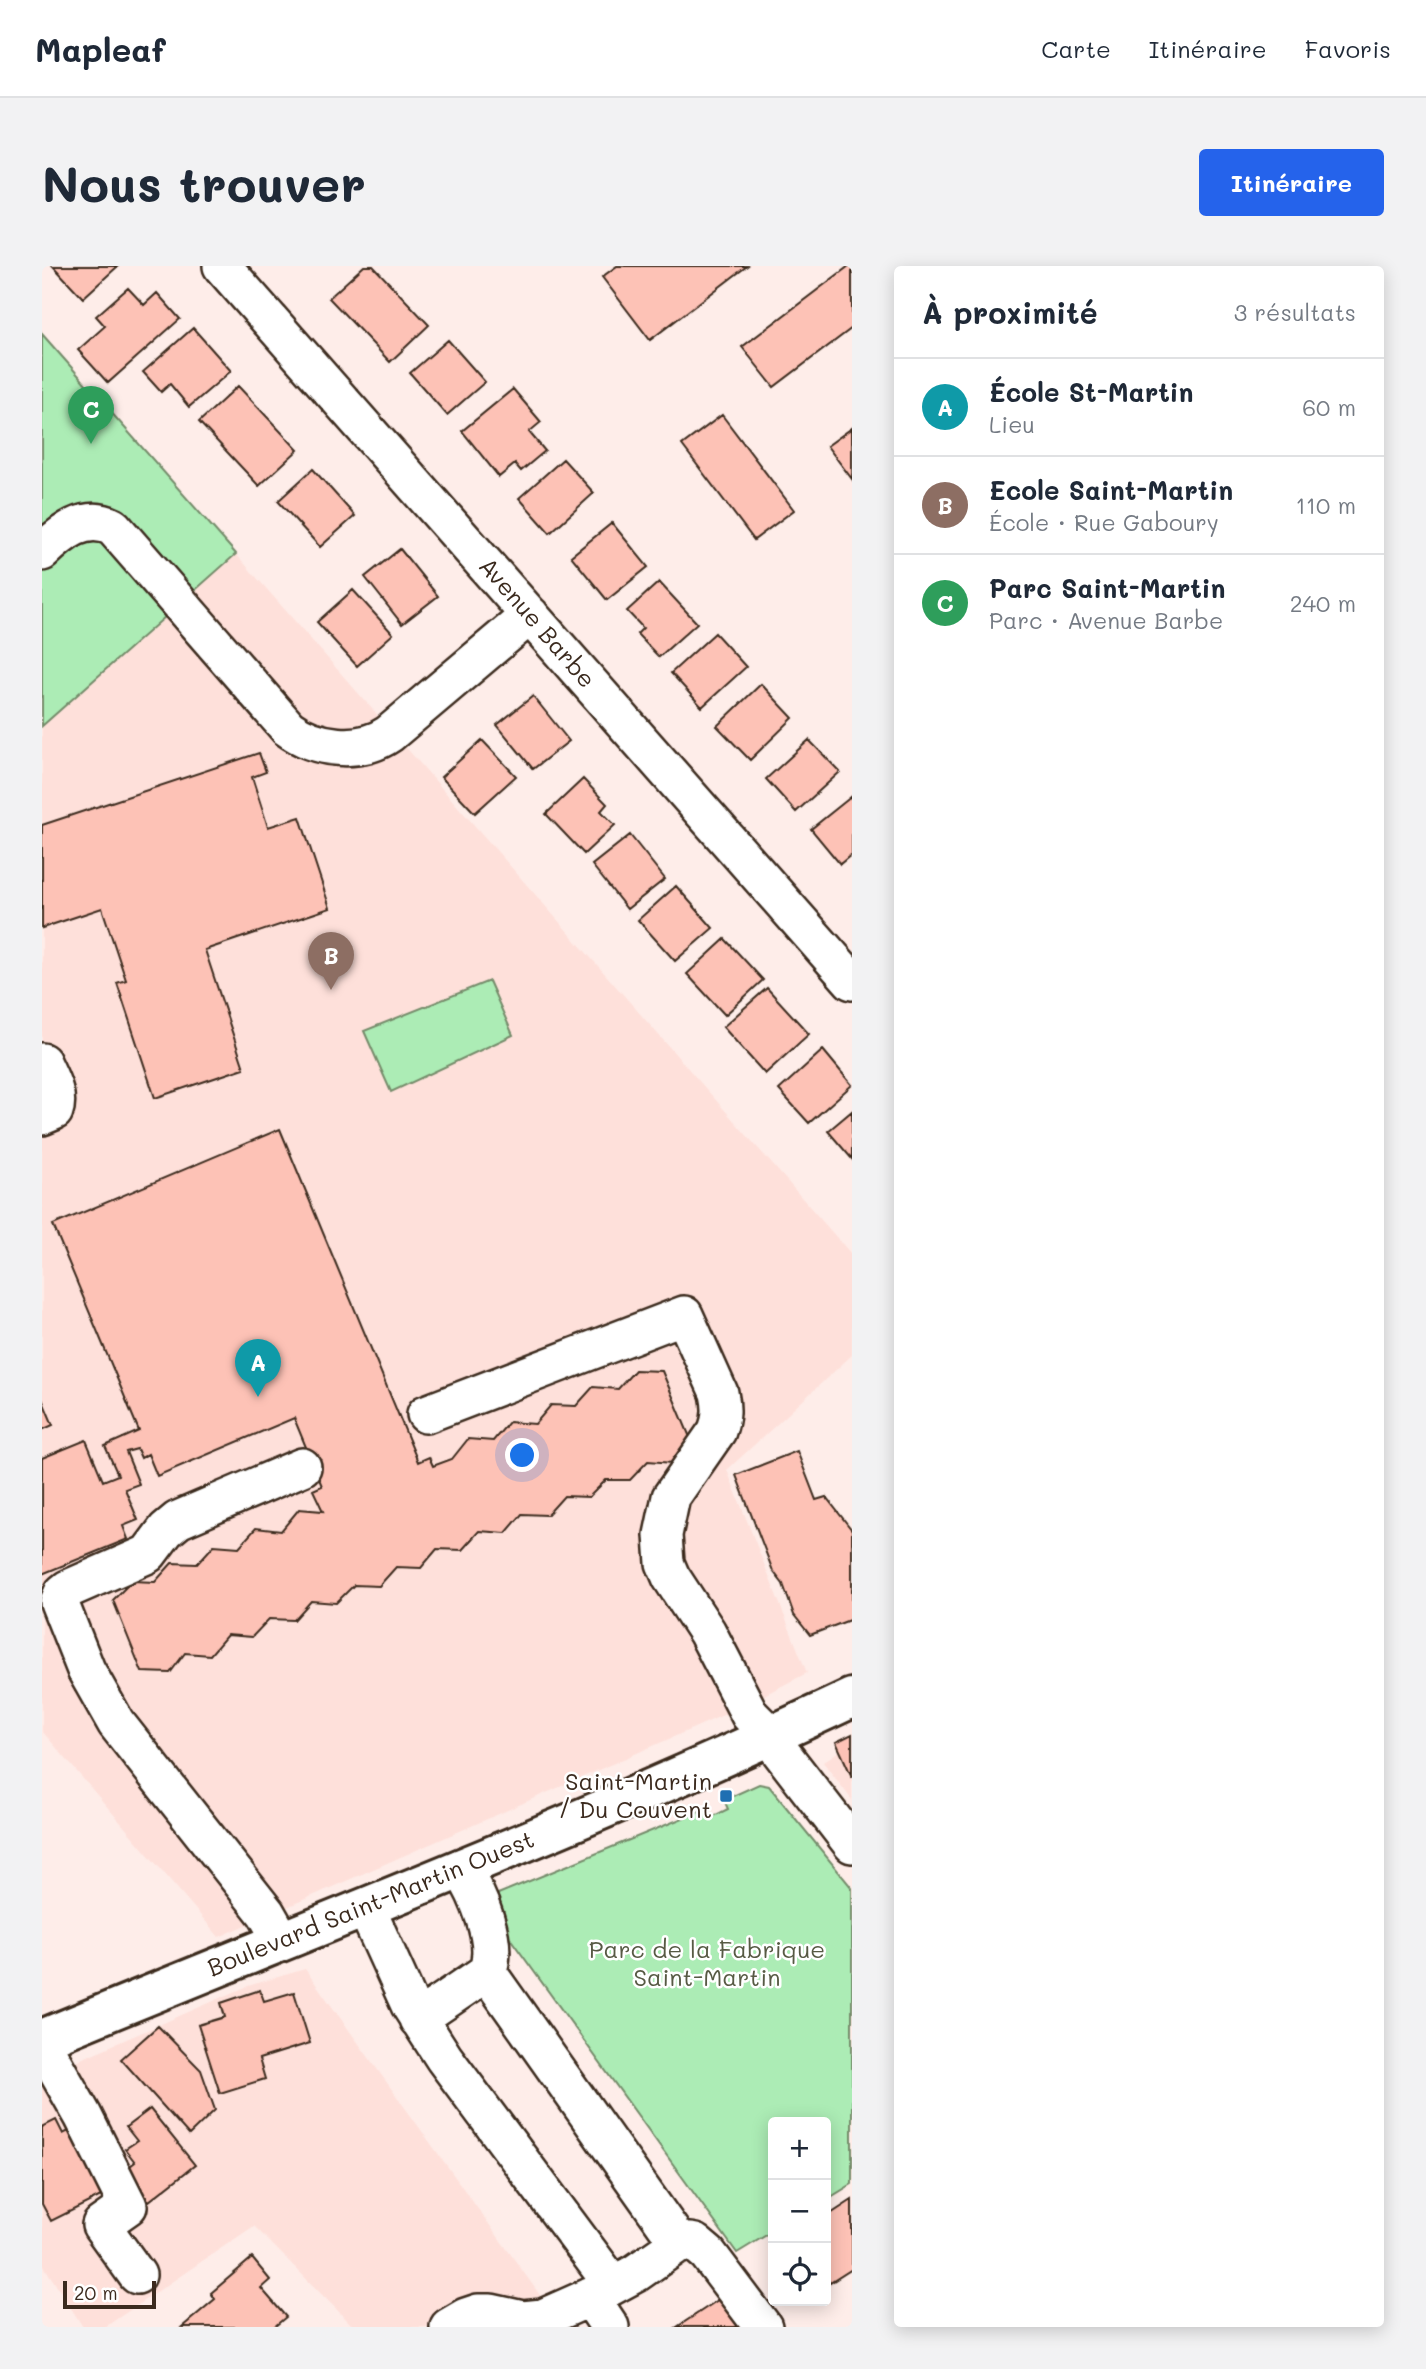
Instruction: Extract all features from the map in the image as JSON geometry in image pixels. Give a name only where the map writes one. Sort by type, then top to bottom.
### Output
[{"type":"main road","name":"Boulevard Saint-Martin Ouest","points":[[42,2042],[720,1760],[852,1698]]},
{"type":"street","name":"Avenue Barbe","points":[[222,266],[852,981]]},
{"type":"street","points":[[42,552],[64,532],[78,525],[97,522],[113,527],[288,728],[300,737],[342,746],[371,745],[389,734],[530,615]]},
{"type":"street","points":[[42,1062],[56,1097],[56,1105],[54,1111],[42,1116]]},
{"type":"street","points":[[426,1414],[684,1315],[719,1393],[721,1419],[712,1438],[671,1497],[663,1535],[665,1563],[671,1577],[707,1632],[750,1715],[771,1736],[801,1780],[852,1844]]},
{"type":"street","points":[[282,1941],[266,1913],[116,1723],[55,1630],[59,1602],[62,1593],[68,1589],[148,1554],[166,1530],[178,1520],[302,1467]]},
{"type":"street","points":[[418,2019],[487,1972],[492,1955],[487,1928],[470,1882],[461,1868]]},
{"type":"street","points":[[366,1908],[397,1980],[418,2019],[602,2291],[610,2327]]},
{"type":"street","points":[[487,1972],[679,2243]]},
{"type":"street","points":[[42,2042],[128,2206],[101,2225],[137,2275]]},
{"type":"street","points":[[449,2327],[466,2317],[478,2314],[491,2313],[534,2320],[602,2291],[636,2273],[679,2243],[695,2243],[703,2248],[763,2327]]},
{"type":"shaded area","points":[[236,554],[852,1255],[852,1355],[727,1470],[807,1673],[737,1709],[219,1937],[42,1731],[42,726]]},
{"type":"shaded area","points":[[852,1742],[852,1800],[823,1762]]},
{"type":"shaded area","points":[[305,1969],[563,2327],[354,2327],[254,2226],[105,2327],[83,2327],[42,2263],[42,2076],[248,1986]]},
{"type":"green space","points":[[42,334],[236,554],[42,726]]},
{"type":"green space","points":[[489,981],[513,1035],[391,1092],[364,1031]]},
{"type":"green space","name":"Parc de la Fabrique Saint-Martin","points":[[759,1784],[769,1786],[852,1888],[852,2184],[831,2197],[831,2117],[768,2117],[768,2234],[737,2253],[507,1934],[498,1906],[498,1894],[707,1808],[712,1817],[728,1809],[724,1800]]},
{"type":"building","points":[[53,266],[118,266],[83,298]]},
{"type":"building","points":[[364,266],[373,266],[429,325],[390,362],[329,298]]},
{"type":"building","points":[[617,266],[747,266],[650,340],[602,277]]},
{"type":"building","points":[[852,266],[852,328],[774,387],[742,347]]},
{"type":"building","points":[[128,288],[144,305],[157,293],[180,319],[108,383],[78,350],[105,326],[96,316]]},
{"type":"building","points":[[193,328],[231,371],[189,407],[170,384],[161,392],[143,372]]},
{"type":"building","points":[[448,340],[485,382],[447,415],[410,373]]},
{"type":"building","points":[[238,386],[298,450],[259,486],[199,422]]},
{"type":"building","points":[[513,389],[541,422],[529,432],[545,451],[521,471],[515,464],[499,477],[462,431]]},
{"type":"building","points":[[722,415],[794,510],[754,540],[682,445]]},
{"type":"building","points":[[852,428],[852,479],[827,446]]},
{"type":"building","points":[[563,459],[594,493],[550,533],[519,498]]},
{"type":"building","points":[[313,469],[355,516],[320,547],[278,501]]},
{"type":"building","points":[[612,523],[648,567],[607,600],[571,556]]},
{"type":"building","points":[[400,549],[438,596],[402,624],[365,577]]},
{"type":"building","points":[[659,582],[697,623],[659,657],[637,634],[643,628],[627,611]]},
{"type":"building","points":[[353,590],[393,634],[357,666],[317,622]]},
{"type":"building","points":[[715,633],[746,667],[702,707],[671,673]]},
{"type":"building","points":[[761,684],[793,718],[750,760],[717,726]]},
{"type":"building","points":[[533,696],[569,741],[533,769],[497,725]]},
{"type":"building","points":[[482,740],[516,776],[475,813],[441,777]]},
{"type":"building","points":[[809,740],[840,772],[796,812],[766,779]]},
{"type":"building","points":[[259,753],[266,772],[252,777],[268,827],[300,817],[330,908],[205,950],[244,1068],[155,1098],[117,983],[126,980],[102,908],[42,928],[42,825]]},
{"type":"building","points":[[583,779],[607,804],[601,811],[615,825],[584,854],[546,814]]},
{"type":"building","points":[[852,796],[852,854],[840,864],[811,829]]},
{"type":"building","points":[[630,835],[665,879],[627,909],[592,865]]},
{"type":"building","points":[[676,886],[713,928],[675,961],[638,920]]},
{"type":"building","points":[[725,939],[763,980],[725,1015],[687,974]]},
{"type":"building","points":[[767,988],[809,1034],[765,1074],[723,1027]]},
{"type":"building","points":[[823,1050],[852,1085],[809,1123],[779,1090]]},
{"type":"building","points":[[852,1111],[852,1159],[828,1131]]},
{"type":"building","points":[[280,1129],[418,1462],[429,1457],[433,1466],[452,1459],[468,1439],[493,1441],[509,1422],[535,1424],[551,1405],[576,1406],[593,1387],[618,1389],[635,1370],[662,1371],[692,1442],[673,1463],[648,1461],[630,1480],[606,1480],[589,1497],[564,1496],[547,1515],[522,1514],[506,1533],[479,1531],[462,1550],[437,1549],[421,1568],[396,1567],[379,1586],[354,1585],[336,1603],[311,1601],[294,1620],[269,1619],[252,1637],[227,1635],[210,1655],[185,1653],[170,1673],[142,1672],[113,1600],[132,1581],[155,1582],[172,1563],[197,1564],[214,1545],[239,1547],[256,1528],[281,1531],[299,1509],[323,1511],[313,1490],[322,1486],[294,1418],[157,1476],[148,1454],[141,1458],[137,1449],[126,1452],[139,1484],[125,1489],[138,1520],[123,1526],[128,1539],[42,1574],[42,1458],[86,1440],[103,1481],[118,1475],[105,1446],[139,1431],[53,1225]]},
{"type":"building","points":[[42,1399],[53,1425],[42,1430]]},
{"type":"building","points":[[797,1451],[816,1500],[826,1497],[852,1530],[852,1619],[810,1635],[794,1615],[783,1584],[773,1571],[736,1475]]},
{"type":"building","points":[[852,1734],[852,1777],[836,1742]]},
{"type":"building","points":[[260,1990],[264,2001],[294,1992],[310,2043],[259,2059],[265,2079],[220,2093],[198,2025],[225,2017],[221,2003]]},
{"type":"building","points":[[158,2026],[201,2070],[215,2110],[189,2135],[121,2059]]},
{"type":"building","points":[[150,2109],[195,2165],[149,2201],[125,2170],[135,2162],[125,2149],[137,2141],[126,2127]]},
{"type":"building","points":[[56,2120],[63,2134],[71,2130],[103,2195],[51,2221],[42,2204],[42,2127]]},
{"type":"building","points":[[852,2200],[852,2269],[831,2282],[831,2243],[831,2214]]},
{"type":"building","points":[[252,2258],[270,2280],[261,2288],[286,2317],[274,2327],[182,2327],[215,2299],[211,2293]]},
{"type":"building","points":[[724,2296],[746,2327],[677,2327]]},
{"type":"place","name":"Parc Saint-Martin","points":[[91,444]]},
{"type":"place","name":"Ecole Saint-Martin","points":[[331,990]]},
{"type":"place","name":"École St-Martin","points":[[258,1397]]},
{"type":"place","name":"Saint-Martin / Du Couvent","points":[[726,1796]]}]
